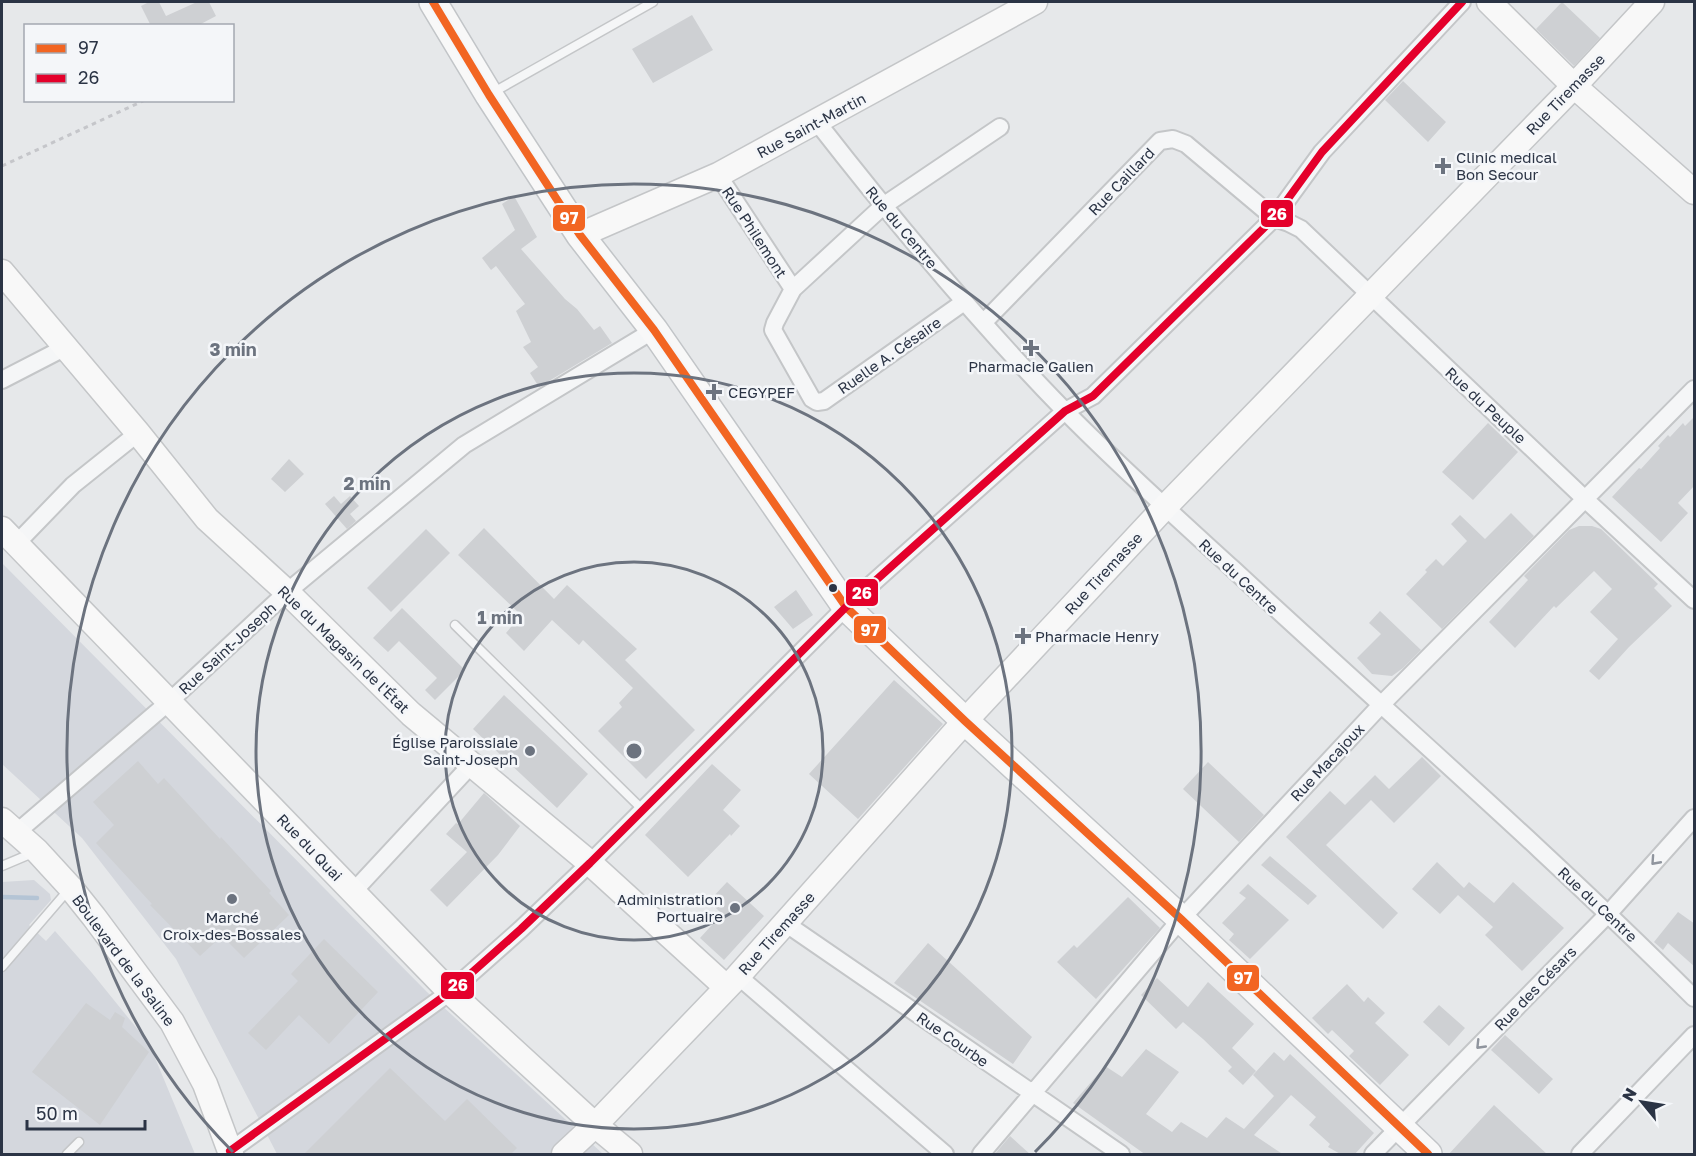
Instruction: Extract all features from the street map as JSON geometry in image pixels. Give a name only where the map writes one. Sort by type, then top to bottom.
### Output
[{"type":"main road","points":[[434,2],[489,95],[580,235],[654,330],[846,607],[965,721],[1181,919],[1428,1155]]},
{"type":"street","name":"Rue Saint-Martin","points":[[580,235],[718,175],[1035,2]]},
{"type":"street","points":[[231,1153],[450,992],[590,863],[846,607],[1065,411],[1093,396],[1274,218],[1322,152],[1462,2]]},
{"type":"street","points":[[1489,2],[1574,86],[1695,192]]},
{"type":"street","name":"Rue Tiremasse","points":[[564,1155],[732,981],[965,721],[1165,507],[1574,86],[1652,2]]},
{"type":"street","name":"Rue du Centre","points":[[818,122],[964,302],[1065,411],[1380,706],[1609,913],[1695,998]]},
{"type":"street","points":[[793,289],[884,206],[1000,127]]},
{"type":"street","name":"Rue Caillard","points":[[984,322],[1160,141],[1173,139],[1186,144],[1274,218]]},
{"type":"street","name":"Rue Philemont","points":[[718,175],[793,289]]},
{"type":"street","name":"Rue du Peuple","points":[[1274,218],[1301,229],[1586,500],[1695,600]]},
{"type":"street","name":"Rue du Magasin de l'État","points":[[2,273],[207,519],[287,592],[411,714],[732,981]]},
{"type":"street","name":"Ruelle A. Césaire","points":[[793,289],[773,330],[812,399],[817,402],[824,401],[964,302]]},
{"type":"street","name":"Rue Saint-Joseph","points":[[9,826],[170,701],[287,592],[464,445],[654,330]]},
{"type":"street","points":[[2,381],[64,348]]},
{"type":"street","name":"Rue Macajoux","points":[[981,1155],[1181,919],[1380,706],[1695,389]]},
{"type":"street","points":[[9,537],[138,434]]},
{"type":"street","name":"Rue du Quai","points":[[9,537],[450,992],[594,1125],[630,1155]]},
{"type":"street","points":[[353,892],[471,765]]},
{"type":"street","name":"Rue des Césars","points":[[1373,1155],[1609,913],[1695,818]]},
{"type":"street","name":"Boulevard de la Saline","points":[[9,826],[37,851],[70,887],[172,1022],[205,1084],[231,1153]]},
{"type":"street","name":"Rue Courbe","points":[[785,923],[1121,1155]]},
{"type":"street","points":[[732,981],[856,1078],[945,1155]]},
{"type":"street","points":[[1580,1155],[1695,1035]]},
{"type":"lane","points":[[489,95],[653,2]]},
{"type":"lane","points":[[455,626],[643,810]]},
{"type":"lane","points":[[2,866],[37,851]]},
{"type":"lane","points":[[3,963],[70,887]]},
{"type":"lane","points":[[67,1155],[79,1142]]},
{"type":"path","points":[[2,166],[141,102]]},
{"type":"shaded area","name":"Marché Croix-des-Bossales","points":[[2,563],[427,992],[603,1154],[277,1154],[176,959],[82,838],[2,764]]},
{"type":"shaded area","points":[[34,880],[50,894],[51,900],[29,925],[46,941],[55,931],[143,1036],[153,1053],[195,1154],[2,1154],[2,882]]},
{"type":"building","points":[[149,2],[159,2],[166,16],[197,2],[209,2],[216,16],[201,24],[150,24],[141,6]]},
{"type":"building","points":[[1562,2],[1600,38],[1574,66],[1536,29]]},
{"type":"building","points":[[692,15],[713,50],[653,83],[632,49]]},
{"type":"building","points":[[1403,81],[1446,122],[1428,142],[1385,100]]},
{"type":"building","points":[[514,196],[537,237],[521,249],[594,330],[600,326],[612,343],[539,387],[530,373],[538,367],[523,347],[531,342],[516,311],[525,304],[496,266],[491,270],[482,258],[515,230],[502,204]]},
{"type":"building","points":[[1695,416],[1695,485],[1678,503],[1688,513],[1661,542],[1612,497],[1660,448],[1658,446],[1668,435],[1670,437],[1683,423],[1685,426]]},
{"type":"building","points":[[1488,423],[1518,452],[1473,500],[1442,472]]},
{"type":"building","points":[[289,459],[304,474],[285,492],[271,479]]},
{"type":"building","points":[[334,496],[341,504],[350,496],[359,506],[350,514],[356,521],[347,529],[325,504]]},
{"type":"building","points":[[1511,513],[1534,536],[1442,629],[1406,594],[1436,559],[1443,566],[1467,541],[1451,524],[1460,515],[1485,539]]},
{"type":"building","points":[[1579,526],[1601,529],[1658,584],[1654,588],[1672,606],[1629,647],[1599,680],[1589,671],[1618,639],[1590,612],[1612,589],[1594,571],[1556,608],[1554,606],[1515,648],[1489,622],[1528,580],[1524,576],[1569,530]]},
{"type":"building","points":[[484,528],[554,599],[567,585],[637,649],[625,660],[695,730],[646,779],[598,731],[622,707],[619,703],[633,688],[583,640],[579,645],[552,620],[524,651],[506,633],[521,615],[458,555]]},
{"type":"building","points":[[426,529],[450,553],[391,612],[367,588]]},
{"type":"building","points":[[796,590],[813,615],[793,629],[774,607]]},
{"type":"building","points":[[402,608],[465,670],[435,700],[425,690],[437,678],[399,641],[388,652],[373,638]]},
{"type":"building","points":[[1380,611],[1421,650],[1392,676],[1372,674],[1357,658],[1381,634],[1369,623]]},
{"type":"building","points":[[894,680],[943,724],[858,819],[809,774]]},
{"type":"building","name":"Église Paroissiale Saint-Joseph","points":[[504,695],[588,774],[557,808],[473,729]]},
{"type":"building","points":[[1422,757],[1441,776],[1394,823],[1371,800],[1326,845],[1398,913],[1383,929],[1286,837],[1330,791],[1345,805],[1375,775],[1389,789]]},
{"type":"building","points":[[138,761],[158,784],[164,778],[271,891],[269,893],[289,915],[244,958],[222,936],[200,956],[150,905],[152,904],[96,843],[114,825],[93,802]]},
{"type":"building","points":[[1208,762],[1264,815],[1239,842],[1183,789]]},
{"type":"building","points":[[712,764],[741,790],[723,810],[740,826],[688,877],[645,835]]},
{"type":"building","points":[[484,793],[520,826],[498,855],[447,907],[430,890],[467,852],[446,834],[456,823],[458,824]]},
{"type":"building","points":[[1270,856],[1317,896],[1308,905],[1261,865]]},
{"type":"building","points":[[1437,862],[1464,888],[1469,882],[1494,903],[1513,882],[1564,928],[1522,971],[1485,935],[1493,927],[1458,895],[1440,914],[1412,889]]},
{"type":"building","points":[[727,882],[764,916],[724,960],[700,938],[722,914],[709,901]]},
{"type":"building","points":[[1248,884],[1289,920],[1250,959],[1229,940],[1234,934],[1222,923],[1246,898],[1239,893]]},
{"type":"building","points":[[1128,897],[1160,928],[1096,999],[1057,962],[1074,945],[1077,948]]},
{"type":"building","points":[[1678,912],[1695,924],[1695,967],[1668,943],[1663,950],[1654,942]]},
{"type":"building","points":[[324,939],[378,992],[329,1044],[299,1015],[266,1050],[248,1033],[298,981],[291,974]]},
{"type":"building","points":[[928,943],[1032,1037],[1013,1064],[894,983]]},
{"type":"building","points":[[1157,978],[1188,1007],[1208,982],[1254,1024],[1232,1048],[1256,1071],[1243,1085],[1228,1071],[1232,1067],[1203,1039],[1183,1022],[1176,1029],[1141,995]]},
{"type":"building","points":[[1347,984],[1364,1002],[1368,997],[1385,1013],[1375,1023],[1409,1055],[1380,1085],[1349,1056],[1354,1051],[1332,1030],[1328,1034],[1312,1018]]},
{"type":"building","points":[[86,1003],[110,1020],[115,1012],[125,1018],[122,1027],[149,1052],[100,1125],[32,1072]]},
{"type":"building","points":[[1439,1005],[1465,1028],[1449,1046],[1423,1022]]},
{"type":"building","points":[[1505,1035],[1553,1079],[1539,1094],[1491,1050]]},
{"type":"building","points":[[1146,1049],[1179,1072],[1146,1114],[1172,1132],[1181,1122],[1207,1138],[1226,1117],[1244,1129],[1274,1096],[1253,1075],[1274,1052],[1284,1061],[1290,1054],[1374,1133],[1354,1155],[1342,1155],[1328,1147],[1330,1144],[1309,1125],[1316,1117],[1291,1095],[1254,1135],[1284,1155],[1146,1155],[1073,1103],[1105,1066],[1122,1077]]},
{"type":"building","points":[[390,1068],[445,1121],[467,1099],[517,1148],[510,1155],[303,1155]]},
{"type":"building","points":[[1494,1105],[1548,1155],[1448,1155]]},
{"type":"building","points":[[1010,1136],[1031,1155],[994,1155]]},
{"type":"waterway","points":[[2,897],[37,898]]},
{"type":"transit line","name":"97","points":[[433,2],[489,95],[580,235],[654,330],[846,607],[965,721],[1181,919],[1428,1154]]},
{"type":"transit line","name":"26","points":[[230,1151],[450,992],[590,863],[846,607],[1065,411],[1093,396],[1274,218],[1322,152],[1462,2]]},
{"type":"place","name":"Clinic medical Bon Secour","points":[[1443,166]]},
{"type":"place","name":"Pharmacie Galien","points":[[1031,348]]},
{"type":"place","name":"CEGYPEF","points":[[714,392]]},
{"type":"place","name":"Pharmacie Henry","points":[[1023,636]]},
{"type":"place","name":"Église Paroissiale Saint-Joseph","points":[[530,751]]},
{"type":"place","name":"Marché Croix-des-Bossales","points":[[232,899]]},
{"type":"place","name":"Administration Portuaire","points":[[735,908]]}]
